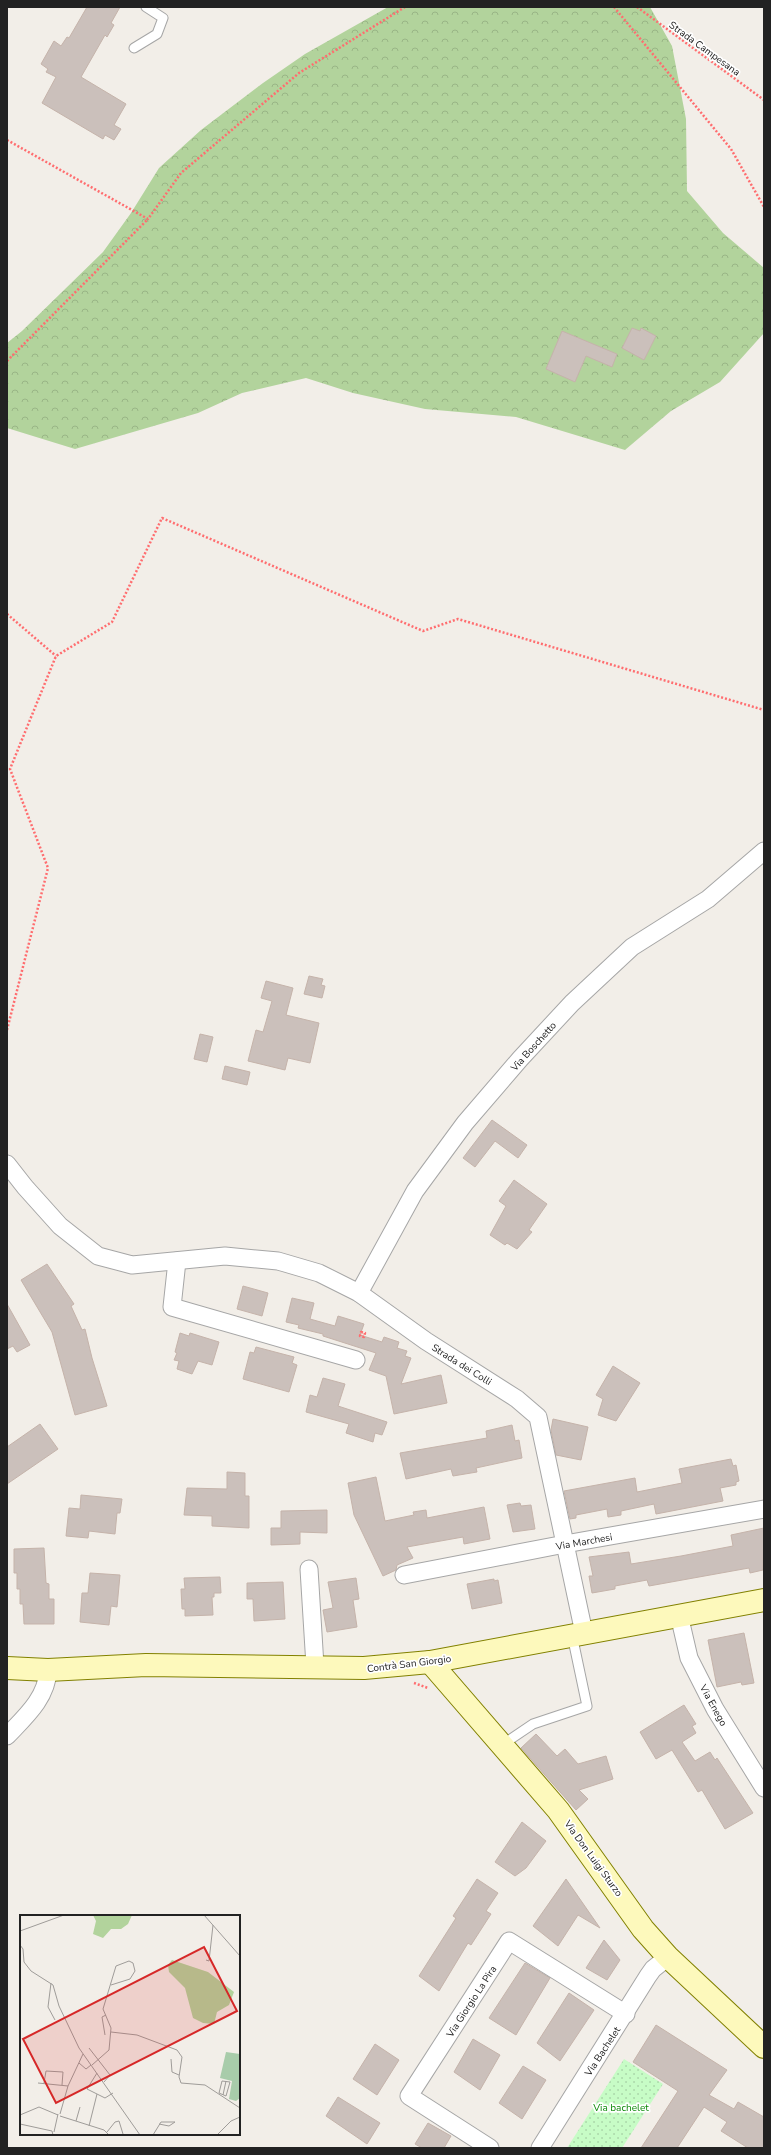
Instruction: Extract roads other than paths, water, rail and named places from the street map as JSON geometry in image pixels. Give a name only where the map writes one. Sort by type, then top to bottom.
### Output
[{"type":"street","name":"Via Boschetto","points":[[359,1293],[415,1191],[465,1124],[525,1053],[572,1003],[632,947],[708,898],[764,851]]},
{"type":"street","name":"Strada dei Colli","points":[[7,1164],[24,1187],[60,1226],[98,1256],[132,1266],[224,1256],[278,1261],[319,1273],[359,1293],[426,1342],[517,1399],[538,1416],[565,1544],[578,1634]]},
{"type":"street","points":[[177,1261],[172,1307],[356,1360]]},
{"type":"street","name":"Via Marchesi","points":[[404,1575],[565,1544],[764,1509]]},
{"type":"street","points":[[309,1569],[315,1666]]},
{"type":"street","name":"Contrà San Giorgio","points":[[7,1668],[48,1670],[146,1665],[315,1666],[364,1668],[430,1662],[764,1600]]},
{"type":"street","name":"Via Enego","points":[[679,1615],[688,1658],[714,1709],[764,1788]]},
{"type":"street","name":"Via Don Luigi Sturzo","points":[[430,1662],[558,1810],[643,1929],[668,1957],[764,2047]]},
{"type":"street","points":[[7,1736],[37,1704],[48,1679],[48,1670]]},
{"type":"street","name":"Via Giorgio La Pira","points":[[490,2148],[409,2096],[509,1941],[626,2014]]},
{"type":"street","name":"Via Bachelet","points":[[540,2148],[653,1969],[668,1957]]},
{"type":"lane","points":[[134,48],[157,34],[163,18],[146,7]]},
{"type":"lane","points":[[502,1745],[533,1724],[587,1706],[578,1634]]},
{"type":"park label","name":"Via bachelet","points":[[621,2107]]}]
